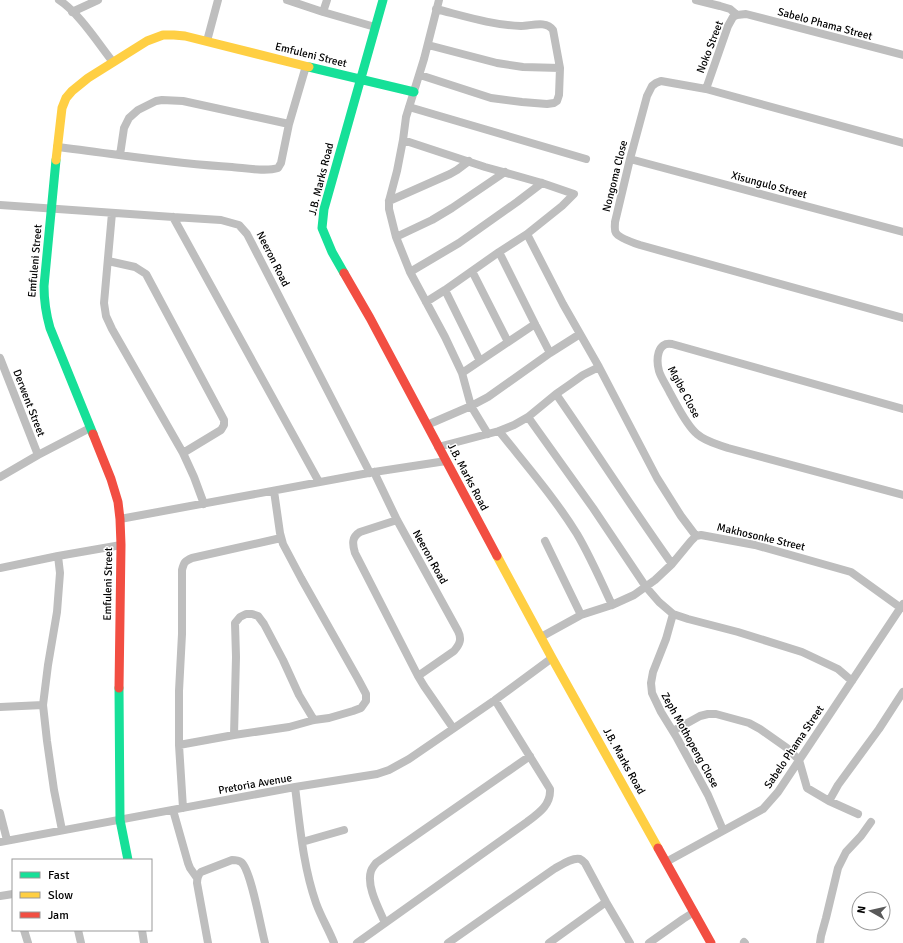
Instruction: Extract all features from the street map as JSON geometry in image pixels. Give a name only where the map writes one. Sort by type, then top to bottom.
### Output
[{"type":"street","points":[[59,0],[66,5],[87,28],[113,62]]},
{"type":"street","points":[[72,12],[98,0]]},
{"type":"street","points":[[207,41],[218,0]]},
{"type":"street","points":[[287,0],[375,28]]},
{"type":"street","points":[[323,12],[327,0]]},
{"type":"street","name":"J.B. Marks Road","points":[[383,0],[324,209],[322,228],[332,252],[370,318],[552,658],[711,943]]},
{"type":"street","points":[[439,0],[420,75],[406,118],[397,171],[389,202],[389,209],[396,238],[410,272],[445,337],[462,374],[471,406],[488,434]]},
{"type":"street","name":"Sabelo Phama Street","points":[[696,0],[730,9],[738,14],[746,14],[903,55]]},
{"type":"street","points":[[420,75],[491,98],[547,104],[557,101],[559,95],[560,68],[553,30],[550,26],[543,24],[522,26],[508,25],[436,9]]},
{"type":"street","name":"Noko Street","points":[[706,89],[728,26],[733,18],[738,14]]},
{"type":"street","name":"Emfuleni Street","points":[[128,859],[120,820],[119,713],[121,545],[118,502],[50,328],[46,316],[43,297],[62,108],[66,98],[78,86],[113,62],[147,41],[162,35],[170,34],[178,34],[414,92]]},
{"type":"street","points":[[428,45],[497,63],[523,67],[560,68]]},
{"type":"street","points":[[57,147],[204,166],[275,169],[278,168],[281,163],[289,124],[306,66]]},
{"type":"street","name":"Nongoma Close","points":[[903,143],[706,89],[661,81],[652,86],[647,96],[615,222],[615,231],[617,235],[640,245],[903,318]]},
{"type":"street","points":[[120,155],[124,128],[129,118],[138,110],[156,101],[183,101],[289,124]]},
{"type":"street","points":[[409,107],[586,159]]},
{"type":"street","points":[[403,140],[574,194],[562,206],[527,234],[426,302]]},
{"type":"street","name":"Xisungulo Street","points":[[630,159],[903,232]]},
{"type":"street","points":[[389,202],[458,170],[469,161]]},
{"type":"street","points":[[396,238],[452,208],[505,172]]},
{"type":"street","points":[[410,272],[459,243],[542,183]]},
{"type":"street","name":"Neeron Road","points":[[0,205],[221,220],[239,225],[245,230],[397,520],[460,636],[460,642],[454,651],[418,676]]},
{"type":"street","points":[[112,213],[104,303],[106,316],[183,453],[204,504]]},
{"type":"street","points":[[173,217],[319,482]]},
{"type":"street","points":[[527,234],[657,478],[681,516],[696,536],[672,564],[655,580],[628,598],[582,615],[541,637]]},
{"type":"street","points":[[499,252],[550,353]]},
{"type":"street","points":[[108,261],[135,267],[146,274],[224,420],[222,430],[183,453]]},
{"type":"street","points":[[472,272],[508,342]]},
{"type":"street","points":[[445,290],[480,361]]},
{"type":"street","points":[[462,374],[535,324]]},
{"type":"street","points":[[427,425],[488,397],[550,353],[580,334]]},
{"type":"street","name":"Mgibe Close","points":[[903,409],[672,344],[662,346],[658,356],[659,372],[663,380],[690,427],[696,434],[705,440],[728,448],[903,495]]},
{"type":"street","name":"Derwent Street","points":[[0,358],[38,455]]},
{"type":"street","points":[[438,447],[499,431],[514,425],[583,375],[599,367]]},
{"type":"street","points":[[556,394],[672,564]]},
{"type":"street","points":[[528,416],[646,586],[659,602],[673,614],[802,652],[838,669],[852,681]]},
{"type":"street","points":[[0,477],[90,428]]},
{"type":"street","points":[[499,431],[554,500],[577,534],[612,605]]},
{"type":"street","points":[[120,519],[372,472],[446,461]]},
{"type":"street","points":[[179,745],[289,727],[353,711],[361,708],[366,700],[366,694],[358,678],[287,552],[281,538],[274,491]]},
{"type":"street","points":[[397,520],[356,534],[353,538],[353,546],[418,676],[453,728]]},
{"type":"street","name":"Makhosonke Street","points":[[696,536],[701,535],[755,545],[851,572],[902,606]]},
{"type":"street","points":[[183,808],[179,745],[179,691],[182,634],[182,575],[184,563],[192,558],[281,538]]},
{"type":"street","points":[[545,541],[582,615]]},
{"type":"street","points":[[0,568],[121,545]]},
{"type":"street","points":[[58,556],[60,573],[57,612],[43,705],[54,790],[62,830]]},
{"type":"street","name":"Sabelo Phama Street","points":[[666,862],[763,809],[778,792],[902,606]]},
{"type":"street","points":[[234,735],[236,657],[235,623],[240,617],[246,614],[258,616],[264,624],[299,695],[314,720]]},
{"type":"street","name":"Zeph Mothopeng Close","points":[[673,614],[666,639],[652,672],[652,693],[661,712],[708,795],[723,830]]},
{"type":"street","name":"Pretoria Avenue","points":[[3,841],[295,787],[377,774],[389,770],[409,759],[495,700],[552,658]]},
{"type":"street","points":[[829,801],[838,785],[879,729],[903,692]]},
{"type":"street","points":[[357,943],[527,822],[541,811],[549,801],[550,790],[495,700]]},
{"type":"street","points":[[0,707],[43,705]]},
{"type":"street","points":[[673,731],[700,716],[708,714],[716,714],[749,723],[787,748],[799,760],[807,788],[829,801],[858,814]]},
{"type":"street","points":[[385,923],[371,888],[370,872],[376,863],[530,756]]},
{"type":"street","points":[[295,787],[302,842],[313,893],[334,943]]},
{"type":"street","points":[[173,810],[188,863],[197,878],[208,943]]},
{"type":"street","points":[[0,813],[3,841]]},
{"type":"street","points":[[820,943],[838,868],[846,852],[861,836],[871,822]]},
{"type":"street","points":[[302,842],[344,830]]},
{"type":"street","points":[[448,943],[554,869],[566,862],[578,859],[585,863],[630,943]]},
{"type":"street","points":[[197,878],[201,872],[232,860],[241,862],[244,865],[249,877],[265,943]]},
{"type":"street","points":[[0,896],[12,894]]},
{"type":"street","points":[[549,943],[606,902]]},
{"type":"street","points":[[649,943],[694,912]]},
{"type":"street","points":[[24,931],[28,943]]},
{"type":"street","points":[[78,931],[82,943]]},
{"type":"street","points":[[142,931],[144,943]]},
{"type":"traffic: fast","points":[[344,273],[332,252],[322,228],[324,209],[383,0]]},
{"type":"traffic: fast","points":[[309,67],[414,92]]},
{"type":"traffic: fast","points":[[56,160],[44,297],[50,328],[93,434]]},
{"type":"traffic: fast","points":[[119,688],[120,820],[128,859]]},
{"type":"traffic: slow","points":[[56,160],[62,108],[66,98],[88,78],[147,41],[163,35],[185,36],[309,67]]},
{"type":"traffic: slow","points":[[497,556],[658,848]]},
{"type":"traffic: jam","points":[[344,273],[370,318],[497,556]]},
{"type":"traffic: jam","points":[[93,434],[111,479],[118,502],[120,519],[119,688]]},
{"type":"traffic: jam","points":[[658,848],[711,943]]}]
